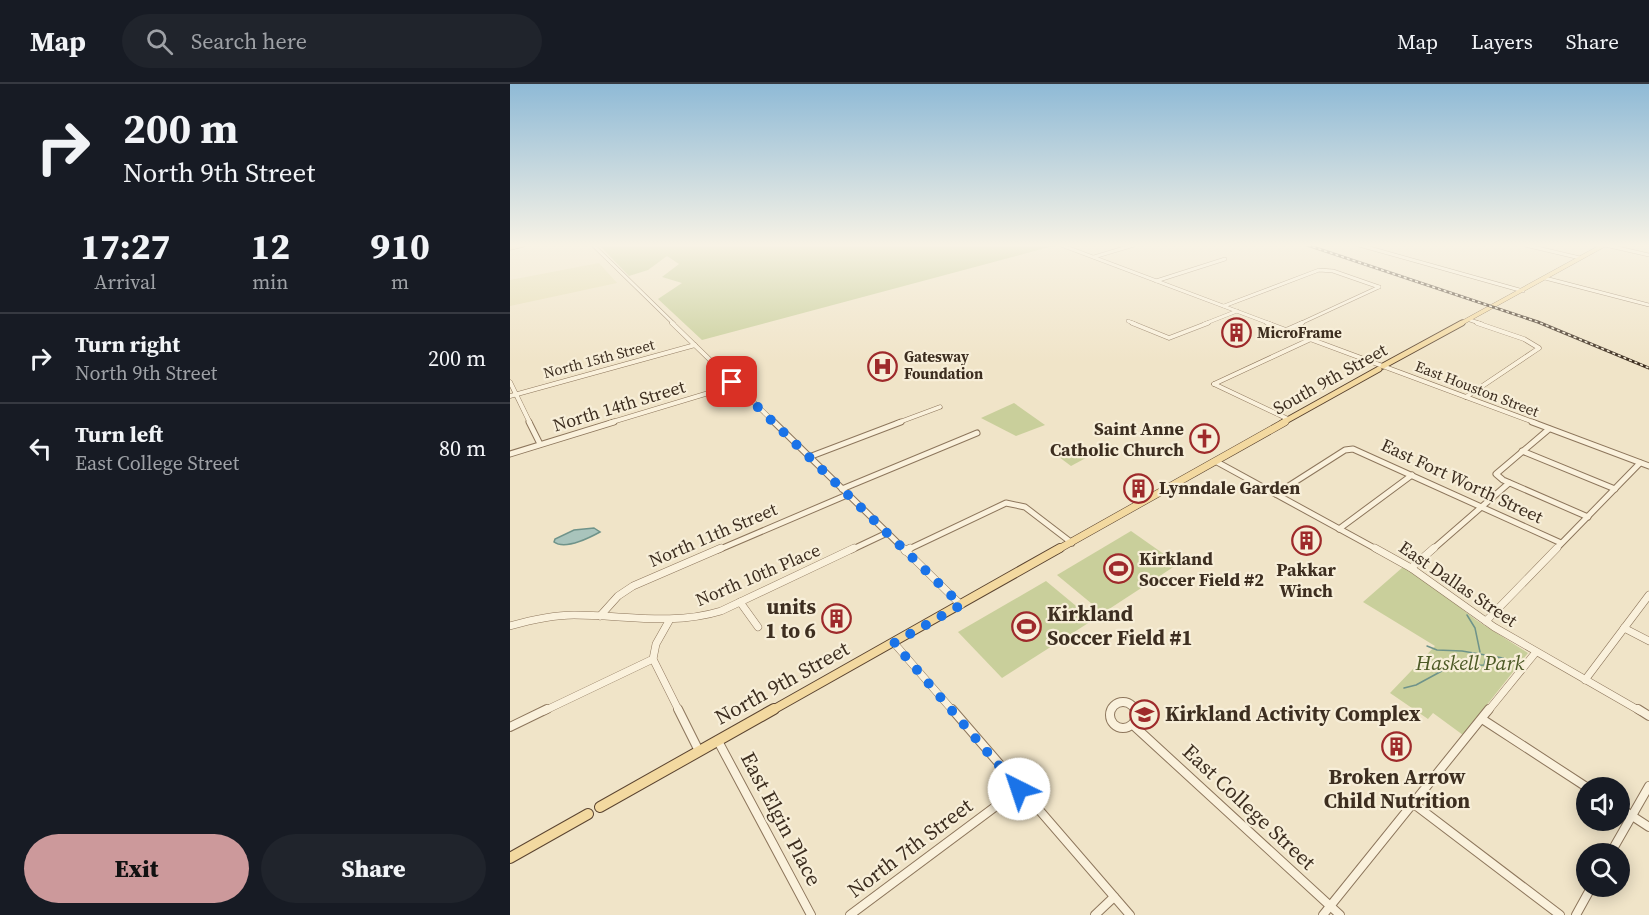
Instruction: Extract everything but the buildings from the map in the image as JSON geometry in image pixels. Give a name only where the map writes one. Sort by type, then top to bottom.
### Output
[{"type":"main road","name":"South 9th Street","points":[[1072,543],[1217,462],[1288,419],[1535,284]]},
{"type":"main road","name":"North 9th Street","points":[[600,807],[1072,543]]},
{"type":"main road","name":"North 9th Street","points":[[510,858],[588,814]]},
{"type":"street","points":[[633,284],[961,605]]},
{"type":"street","points":[[1164,284],[1313,340]]},
{"type":"street","points":[[1224,306],[1282,284]]},
{"type":"street","points":[[1286,330],[1379,287],[1369,284]]},
{"type":"street","points":[[1496,284],[1522,291]]},
{"type":"street","points":[[1567,284],[1649,305]]},
{"type":"street","points":[[1128,321],[1169,338],[1237,311]]},
{"type":"street","points":[[1466,397],[1537,350],[1538,346],[1470,320]]},
{"type":"street","points":[[1288,419],[1214,384],[1313,340]]},
{"type":"street","name":"East Houston Street","points":[[1313,340],[1337,352],[1466,397],[1649,466]]},
{"type":"street","name":"North 15th Street","points":[[513,395],[695,345]]},
{"type":"street","points":[[510,382],[513,395],[540,444]]},
{"type":"street","name":"North 14th Street","points":[[510,454],[735,385]]},
{"type":"street","points":[[809,457],[940,407]]},
{"type":"street","points":[[1549,429],[1496,473],[1509,483],[1588,517]]},
{"type":"street","name":"North 11th Street","points":[[600,616],[618,596],[643,581],[977,433]]},
{"type":"street","name":"East Fort Worth Street","points":[[1276,494],[1350,448],[1561,543]]},
{"type":"street","points":[[1522,451],[1615,489]]},
{"type":"street","name":"East Dallas Street","points":[[1217,462],[1411,568],[1486,621],[1649,716]]},
{"type":"street","points":[[1486,621],[1640,463]]},
{"type":"street","points":[[1339,529],[1412,475]]},
{"type":"street","points":[[1411,568],[1509,483]]},
{"type":"street","points":[[905,551],[998,506],[1009,503],[1025,507],[1072,543]]},
{"type":"street","name":"North 10th Place","points":[[600,616],[669,621],[708,615],[887,533]]},
{"type":"street","points":[[1586,680],[1649,595]]},
{"type":"street","points":[[740,602],[758,627]]},
{"type":"street","points":[[510,626],[563,616],[600,616]]},
{"type":"street","points":[[669,621],[656,644],[653,659],[699,751]]},
{"type":"street","points":[[1624,628],[1649,641]]},
{"type":"street","points":[[894,643],[1130,915]]},
{"type":"street","points":[[1323,915],[1536,652]]},
{"type":"street","points":[[510,727],[653,659]]},
{"type":"street","points":[[1482,719],[1576,780]]},
{"type":"street","name":"East College Street","points":[[1133,725],[1340,915]]},
{"type":"street","name":"East Elgin Place","points":[[718,741],[811,915]]},
{"type":"street","points":[[1616,843],[1649,786]]},
{"type":"street","name":"North 7th Street","points":[[850,915],[1019,789]]},
{"type":"street","points":[[1414,804],[1560,915]]},
{"type":"street","name":"North 9th Street","points":[[588,814],[600,807]]},
{"type":"street","points":[[1632,816],[1649,827]]},
{"type":"street","points":[[1095,915],[1114,897]]},
{"type":"street","points":[[1576,915],[1586,897]]},
{"type":"shaded area","points":[[510,284],[613,284],[510,306]]},
{"type":"green space","points":[[681,284],[912,284],[702,340],[658,299]]},
{"type":"green space","points":[[1014,403],[1045,425],[1016,436],[981,418]]},
{"type":"green space","points":[[1082,446],[1095,453],[1071,466],[1059,457]]},
{"type":"green space","name":"Kirkland Soccer Field #2","points":[[1131,531],[1178,564],[1103,613],[1057,575]]},
{"type":"green space","name":"Haskell Park","points":[[1403,567],[1476,620],[1528,653],[1463,735],[1433,713],[1428,719],[1390,693],[1435,646],[1363,602]]},
{"type":"green space","name":"Kirkland Soccer Field #1","points":[[1046,581],[1093,620],[1002,678],[958,632]]},
{"type":"water","points":[[594,528],[600,532],[577,542],[564,545],[554,542],[555,539],[574,530]]},
{"type":"waterway","points":[[1467,615],[1475,628],[1480,652]]},
{"type":"waterway","points":[[1427,646],[1437,650],[1487,655]]},
{"type":"waterway","points":[[1404,688],[1416,685],[1451,666],[1484,665],[1487,655]]},
{"type":"waterway","points":[[1487,655],[1503,658]]},
{"type":"railway","points":[[1423,284],[1538,322],[1649,368]]},
{"type":"place","name":"MicroFrame","points":[[1236,333]]},
{"type":"place","name":"Gatesway Foundation","points":[[883,366]]},
{"type":"place","name":"Saint Anne Catholic Church","points":[[1205,439]]},
{"type":"place","name":"Lynndale Garden","points":[[1138,488]]},
{"type":"place","name":"Pakkar Winch","points":[[1306,541]]},
{"type":"place","name":"Kirkland Soccer Field #2","points":[[1118,569]]},
{"type":"place","name":"units 1 to 6","points":[[837,619]]},
{"type":"place","name":"Kirkland Soccer Field #1","points":[[1026,626]]},
{"type":"place","name":"Kirkland Activity Complex","points":[[1144,714]]},
{"type":"place","name":"Broken Arrow Child Nutrition","points":[[1397,746]]},
{"type":"route","points":[[732,382],[961,605],[894,643],[1019,789]]}]
